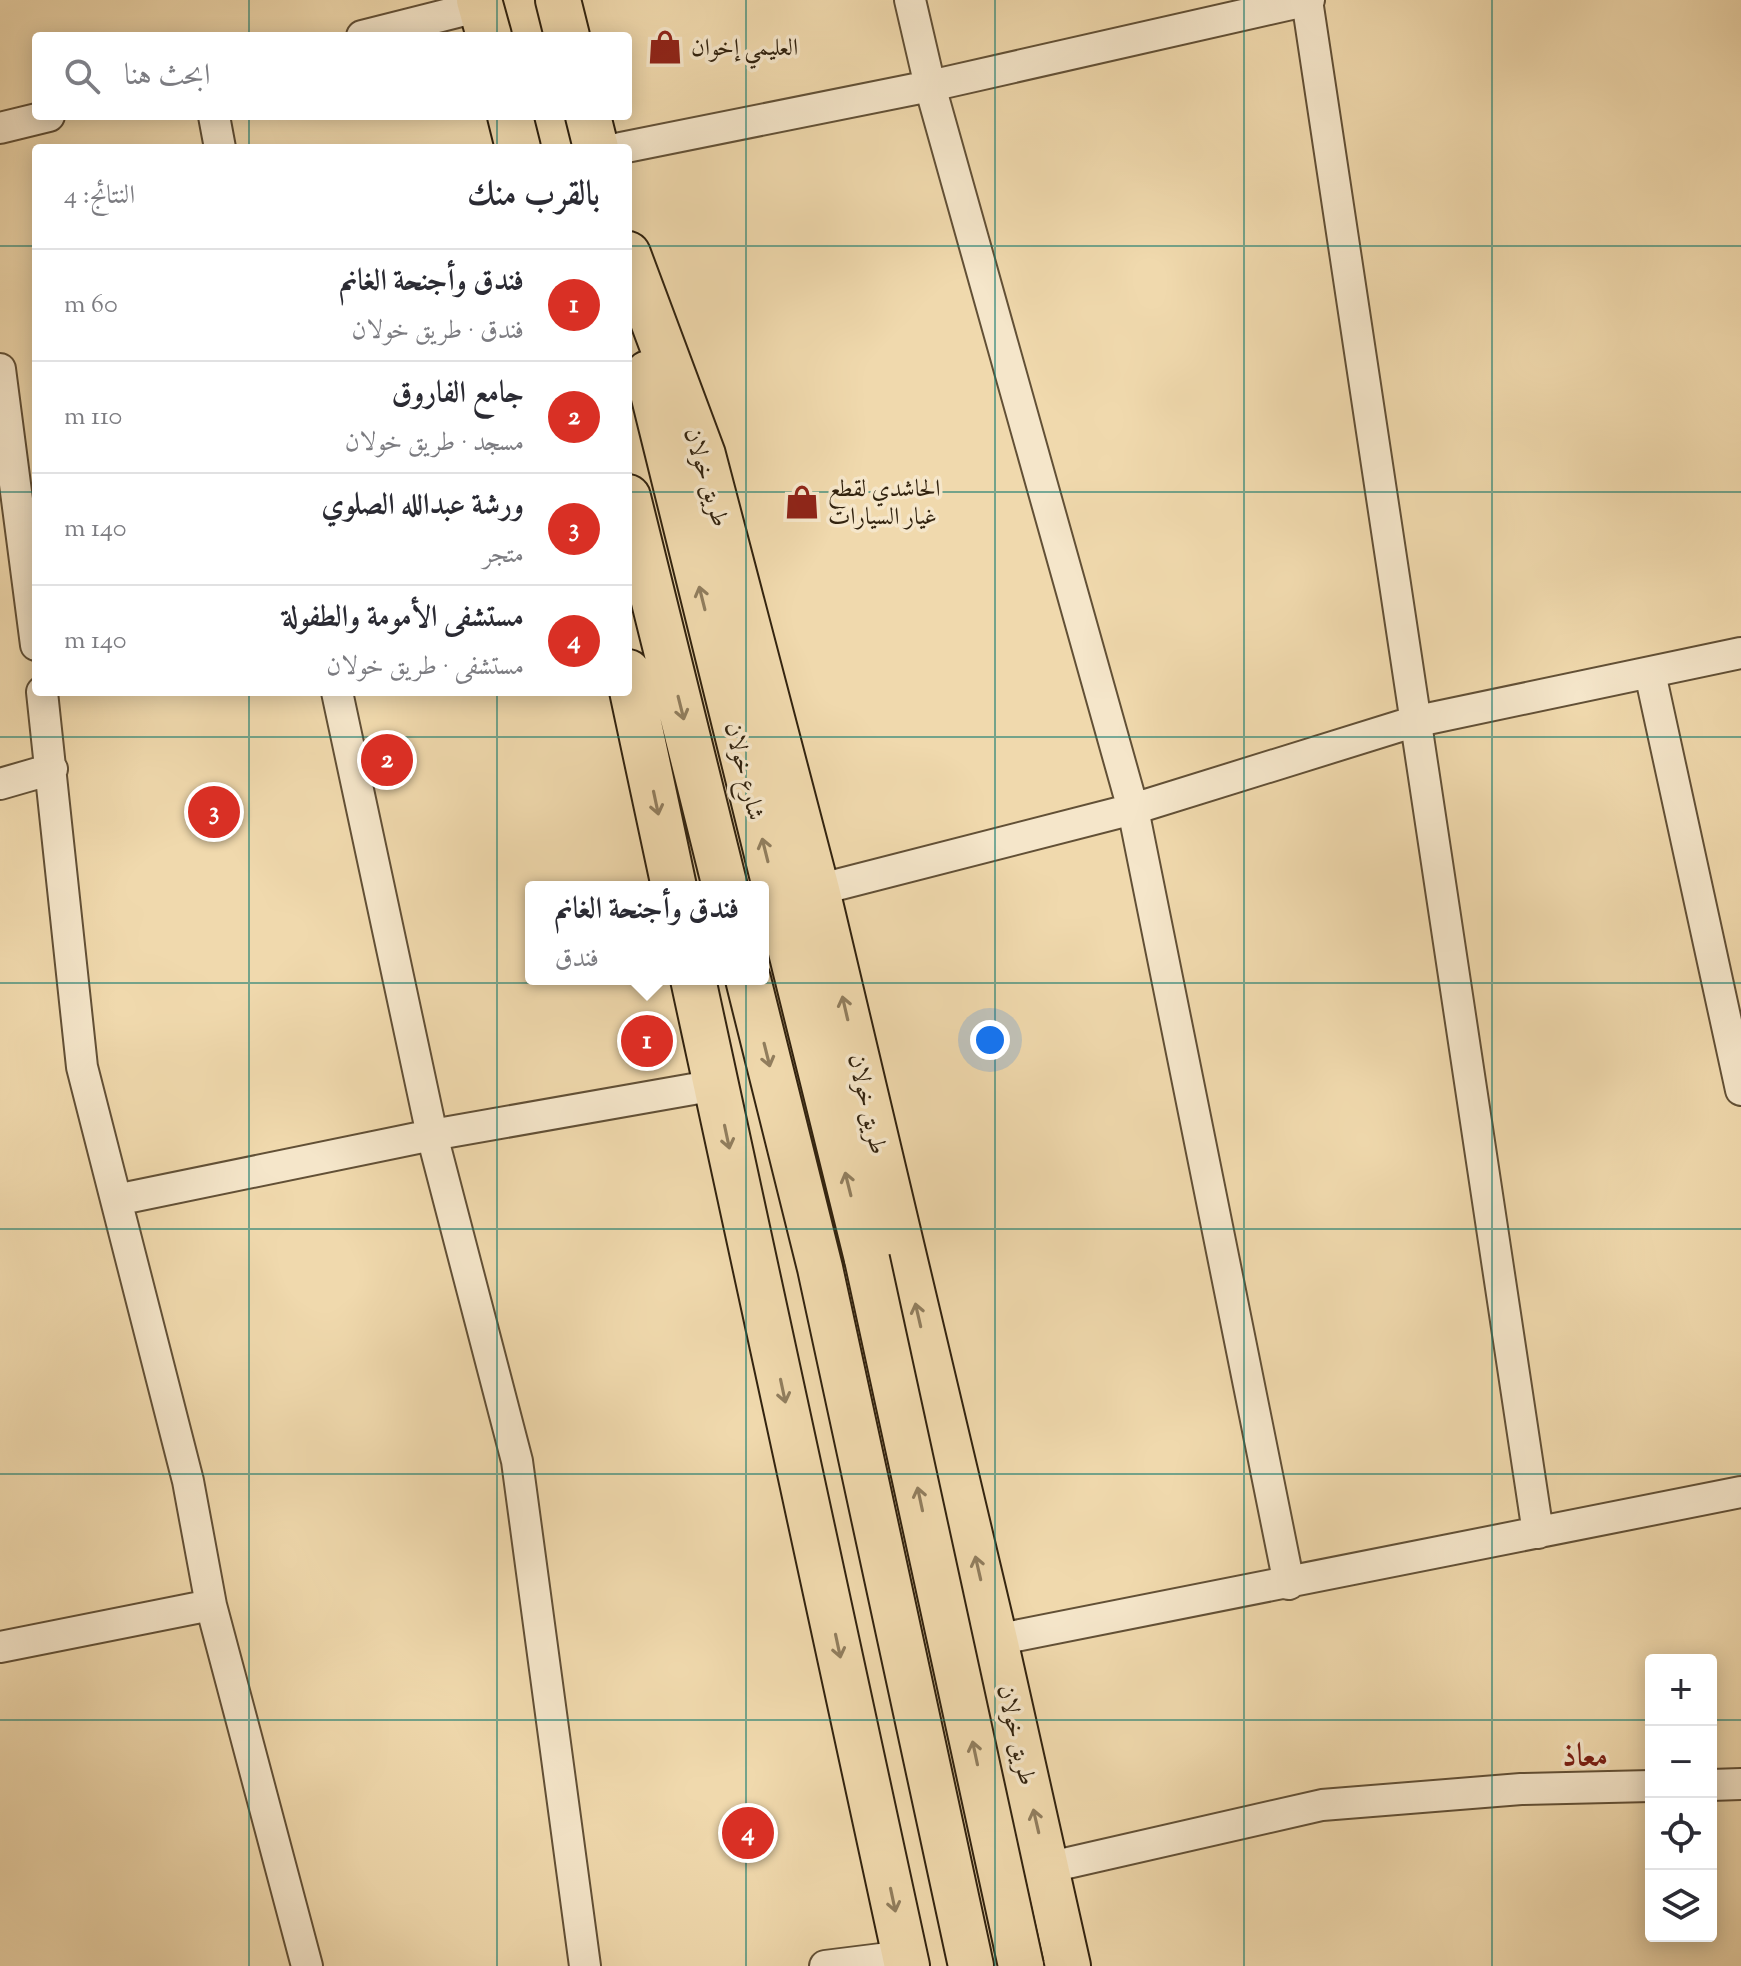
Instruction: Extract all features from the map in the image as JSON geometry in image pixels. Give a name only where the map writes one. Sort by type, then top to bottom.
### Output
[{"type":"main road","points":[[558,0],[566,32]]},
{"type":"main road","points":[[511,120],[517,144]]},
{"type":"main road","points":[[589,120],[595,144]]},
{"type":"main road","name":"طريق خولان","points":[[632,265],[703,455],[817,890],[995,1640],[1066,1959]]},
{"type":"main road","name":"شارع خولان","points":[[632,299],[668,464],[867,1259]]},
{"type":"main road","name":"شارع خولان","points":[[632,513],[724,881]]},
{"type":"main road","points":[[632,691],[673,881]]},
{"type":"main road","points":[[694,985],[906,1961]]},
{"type":"main road","points":[[749,985],[820,1268],[971,1966]]},
{"type":"main road","name":"طريق خولان","points":[[867,1259],[1021,1966]]},
{"type":"main road","points":[[1005,1966],[1066,1959]]},
{"type":"street","points":[[910,0],[930,86],[1133,809],[1289,1584]]},
{"type":"street","points":[[632,146],[930,86],[1308,0],[1413,722],[1538,1533]]},
{"type":"street","points":[[384,32],[483,14]]},
{"type":"street","points":[[0,128],[33,120]]},
{"type":"street","points":[[215,120],[219,144]]},
{"type":"street","points":[[0,369],[32,614]]},
{"type":"street","points":[[817,890],[1133,809],[1413,722],[1741,653]]},
{"type":"street","points":[[1650,673],[1741,1090]]},
{"type":"street","points":[[43,696],[82,1067],[188,1481],[211,1605],[307,1966]]},
{"type":"street","points":[[338,696],[432,1135],[517,1461],[585,1966]]},
{"type":"street","points":[[0,784],[52,769]]},
{"type":"street","points":[[116,1200],[432,1135],[716,1085]]},
{"type":"street","points":[[995,1640],[1741,1492]]},
{"type":"street","points":[[0,1647],[211,1605]]},
{"type":"street","points":[[1717,1785],[1741,1784]]},
{"type":"street","points":[[1046,1868],[1322,1805],[1521,1789],[1645,1786]]},
{"type":"street","points":[[825,1966],[906,1961]]},
{"type":"place","name":"العليمي إخوان","points":[[665,47]]},
{"type":"place","name":"الحاشدي لقطع غيار السيارات","points":[[802,502]]},
{"type":"place","name":"جامع الفاروق","points":[[387,760]]},
{"type":"place","name":"ورشة عبدالله الصلوي","points":[[214,812]]},
{"type":"place","name":"فندق وأجنحة الغانم","points":[[647,1041]]},
{"type":"place","name":"مستشفى الأمومة والطفولة","points":[[748,1833]]},
{"type":"district","name":"معاذ","points":[[1585,1755]]}]
